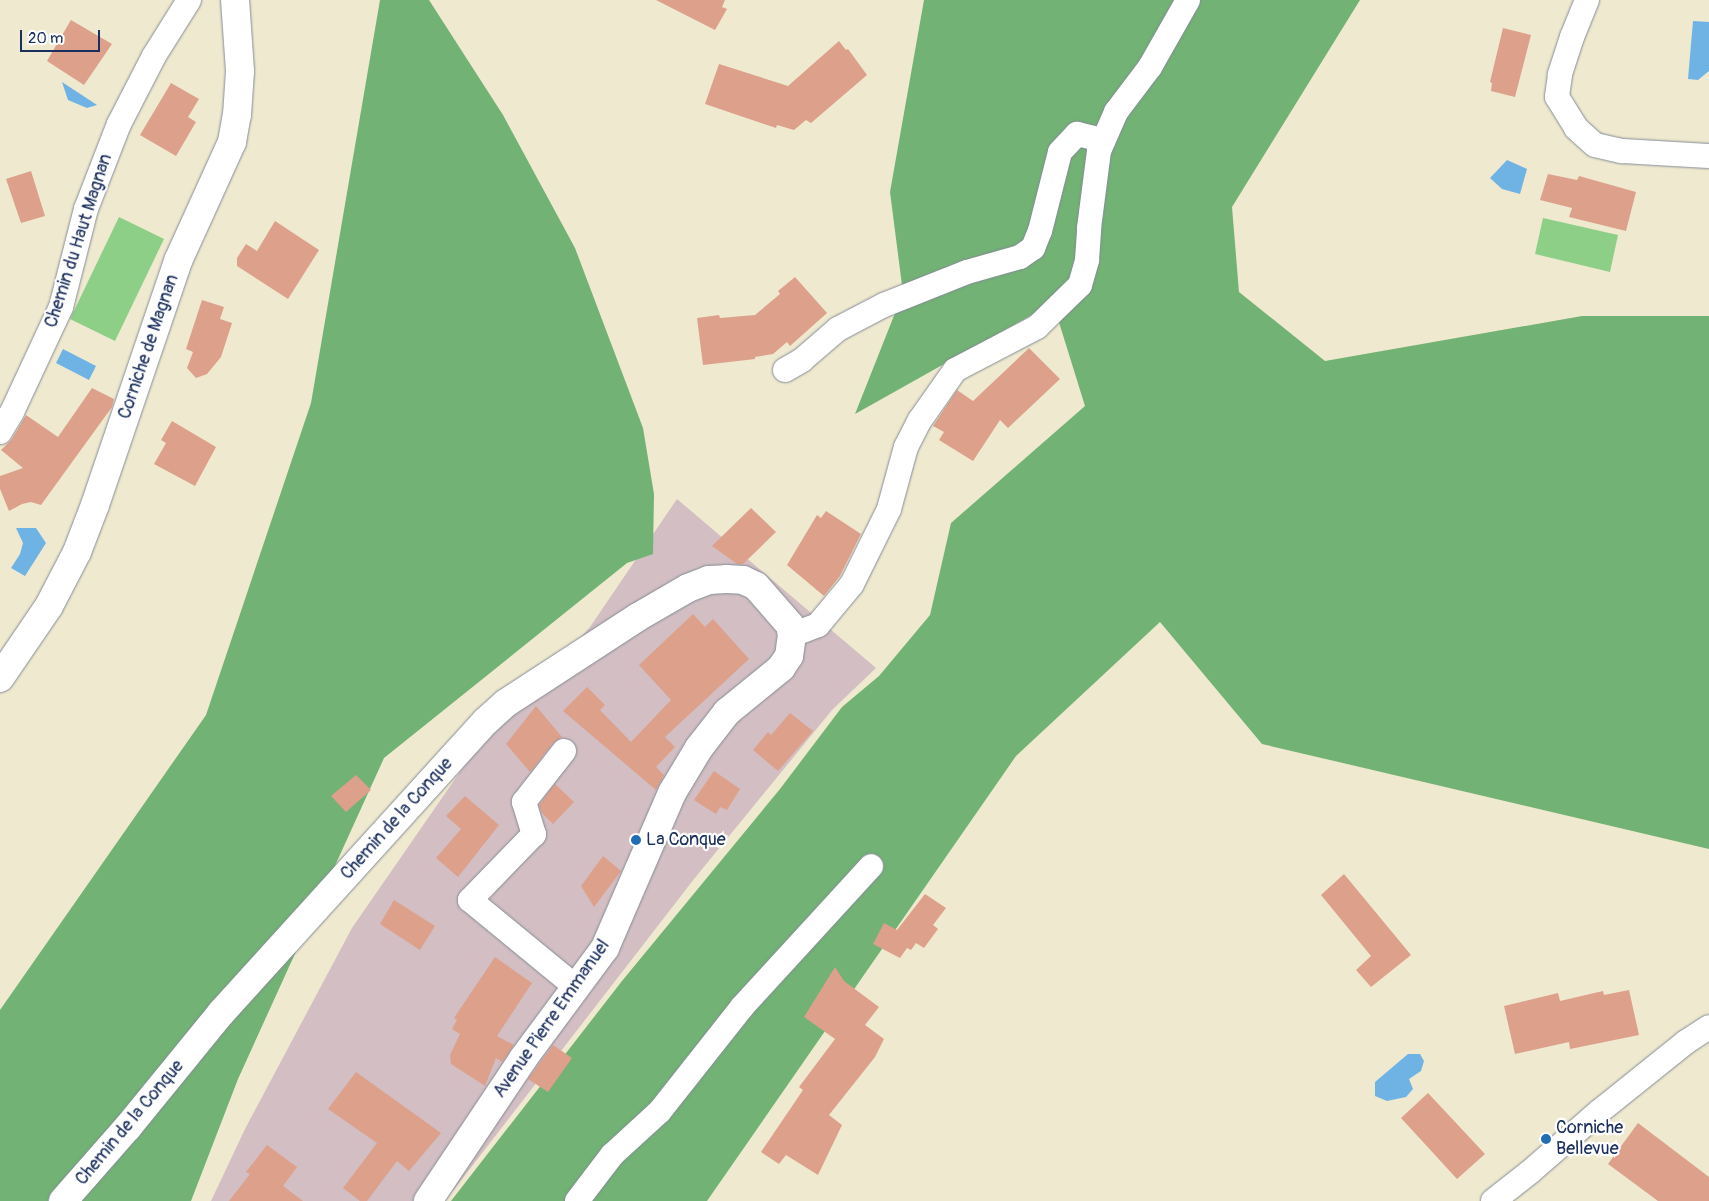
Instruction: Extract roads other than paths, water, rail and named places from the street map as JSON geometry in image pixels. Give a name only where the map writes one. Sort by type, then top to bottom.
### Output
[{"type":"street","name":"Chemin du Haut Magnan","points":[[0,432],[12,412],[61,307],[86,209],[119,124],[154,56],[188,0]]},
{"type":"street","name":"Corniche de Magnan","points":[[0,678],[48,606],[77,552],[95,505],[178,261],[232,142],[237,114],[240,71],[236,0]]},
{"type":"street","points":[[792,635],[818,625],[852,584],[889,509],[906,447],[920,420],[955,370],[1037,327],[1080,285],[1087,260],[1089,228],[1099,151],[1103,140],[1116,112],[1150,67],[1188,0]]},
{"type":"street","points":[[1587,0],[1572,37],[1560,75],[1557,97],[1576,128],[1595,145],[1622,151],[1709,156]]},
{"type":"street","points":[[785,370],[802,360],[838,329],[884,305],[966,272],[1020,257],[1033,248],[1040,231],[1060,152],[1077,134],[1103,140]]},
{"type":"street","name":"Chemin de la Conque","points":[[63,1201],[128,1127],[221,1013],[486,721],[506,703],[638,616],[688,588],[709,580],[743,580],[756,586],[784,616],[790,625],[792,635]]},
{"type":"street","name":"Avenue Pierre Emmanuel","points":[[428,1201],[513,1074],[605,948],[672,793],[699,748],[727,712],[781,668],[789,656],[792,635]]},
{"type":"street","points":[[564,751],[524,802],[534,834],[470,900],[576,987]]},
{"type":"street","points":[[576,1201],[612,1155],[660,1111],[742,1007],[870,866]]},
{"type":"street","points":[[1493,1201],[1530,1172],[1600,1111],[1686,1042],[1709,1027]]},
{"type":"water","points":[[1693,21],[1709,22],[1709,71],[1698,80],[1688,79]]},
{"type":"water","points":[[62,82],[97,105],[87,108],[68,100]]},
{"type":"water","points":[[1507,160],[1527,169],[1520,194],[1502,189],[1490,178]]},
{"type":"water","points":[[63,349],[96,366],[89,380],[56,363]]},
{"type":"water","points":[[16,528],[36,528],[46,543],[25,576],[11,568],[20,554],[23,543]]},
{"type":"water","points":[[1408,1054],[1420,1054],[1424,1061],[1421,1071],[1409,1079],[1413,1089],[1406,1097],[1387,1101],[1375,1096],[1375,1082]]},
{"type":"place","name":"La Conque","points":[[636,840]]},
{"type":"place","name":"Corniche Bellevue","points":[[1546,1139]]}]
